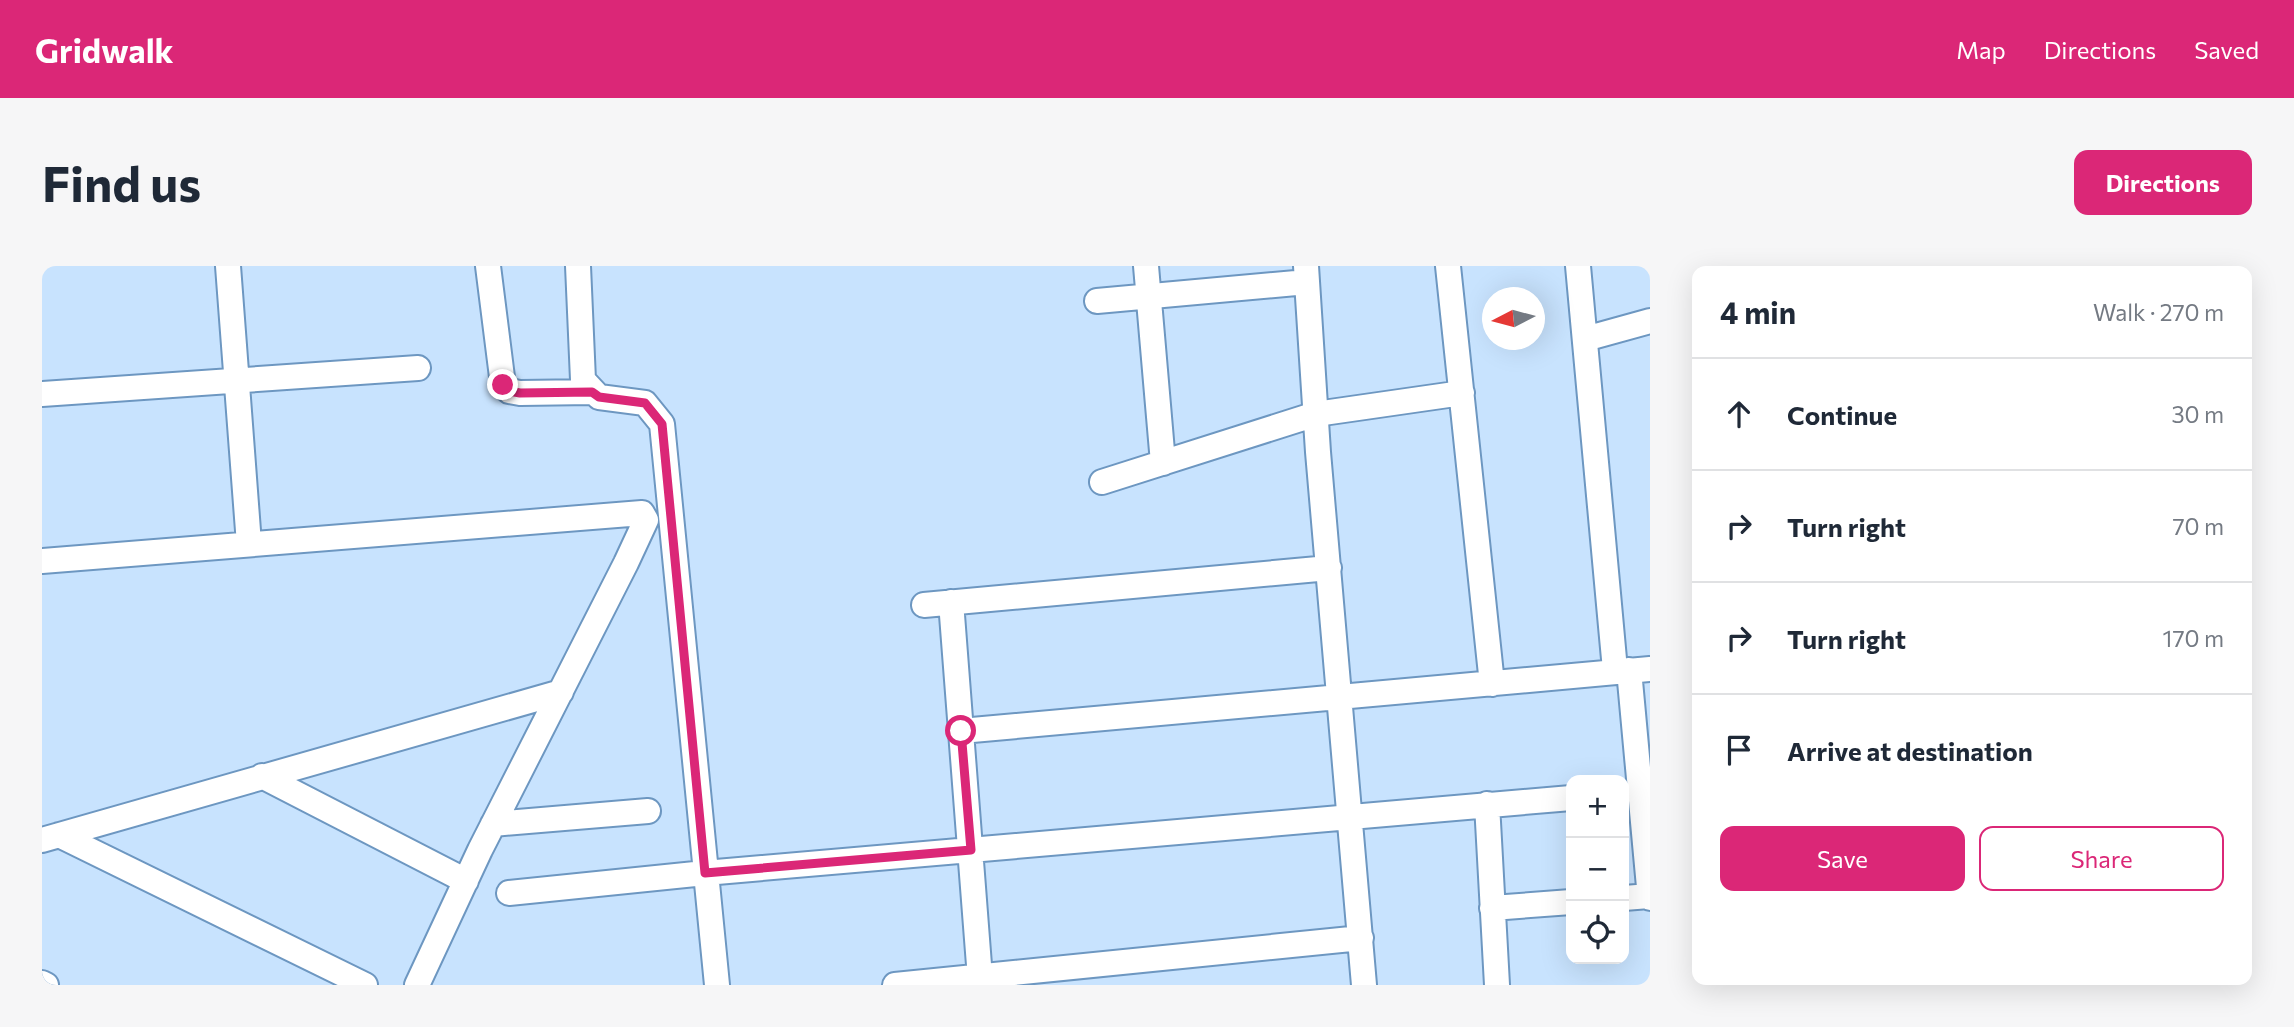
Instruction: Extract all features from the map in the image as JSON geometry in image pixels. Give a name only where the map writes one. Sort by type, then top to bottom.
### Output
[{"type":"street","points":[[228,266],[249,544]]},
{"type":"street","points":[[488,266],[503,385],[509,391],[520,393],[592,392]]},
{"type":"street","points":[[578,266],[583,380],[599,397],[645,403],[662,424],[717,985]]},
{"type":"street","points":[[1146,266],[1163,463]]},
{"type":"street","points":[[1448,266],[1492,684]]},
{"type":"street","points":[[1578,266],[1585,339],[1631,670],[1639,794],[1650,896],[1629,898]]},
{"type":"street","points":[[1097,301],[1306,274],[1315,414],[1342,695],[1348,818],[1364,985]]},
{"type":"street","points":[[1585,339],[1650,321]]},
{"type":"street","points":[[42,394],[418,368]]},
{"type":"street","points":[[1101,482],[1315,414],[1462,393]]},
{"type":"street","points":[[42,561],[642,513],[646,520],[631,553],[493,824],[417,985]]},
{"type":"street","points":[[924,605],[1329,568]]},
{"type":"street","points":[[951,602],[980,978]]},
{"type":"street","points":[[961,731],[1631,670]]},
{"type":"street","points":[[51,838],[561,692]]},
{"type":"street","points":[[262,776],[466,881]]},
{"type":"street","points":[[509,893],[705,873],[1566,798]]},
{"type":"street","points":[[1487,804],[1497,985]]},
{"type":"street","points":[[493,824],[648,811]]},
{"type":"street","points":[[51,838],[365,985]]},
{"type":"street","points":[[1492,908],[1566,902]]},
{"type":"street","points":[[895,985],[1361,938]]},
{"type":"route","points":[[503,385],[509,391],[520,393],[592,392],[599,397],[645,403],[662,424],[705,873],[971,850],[961,731]]}]
